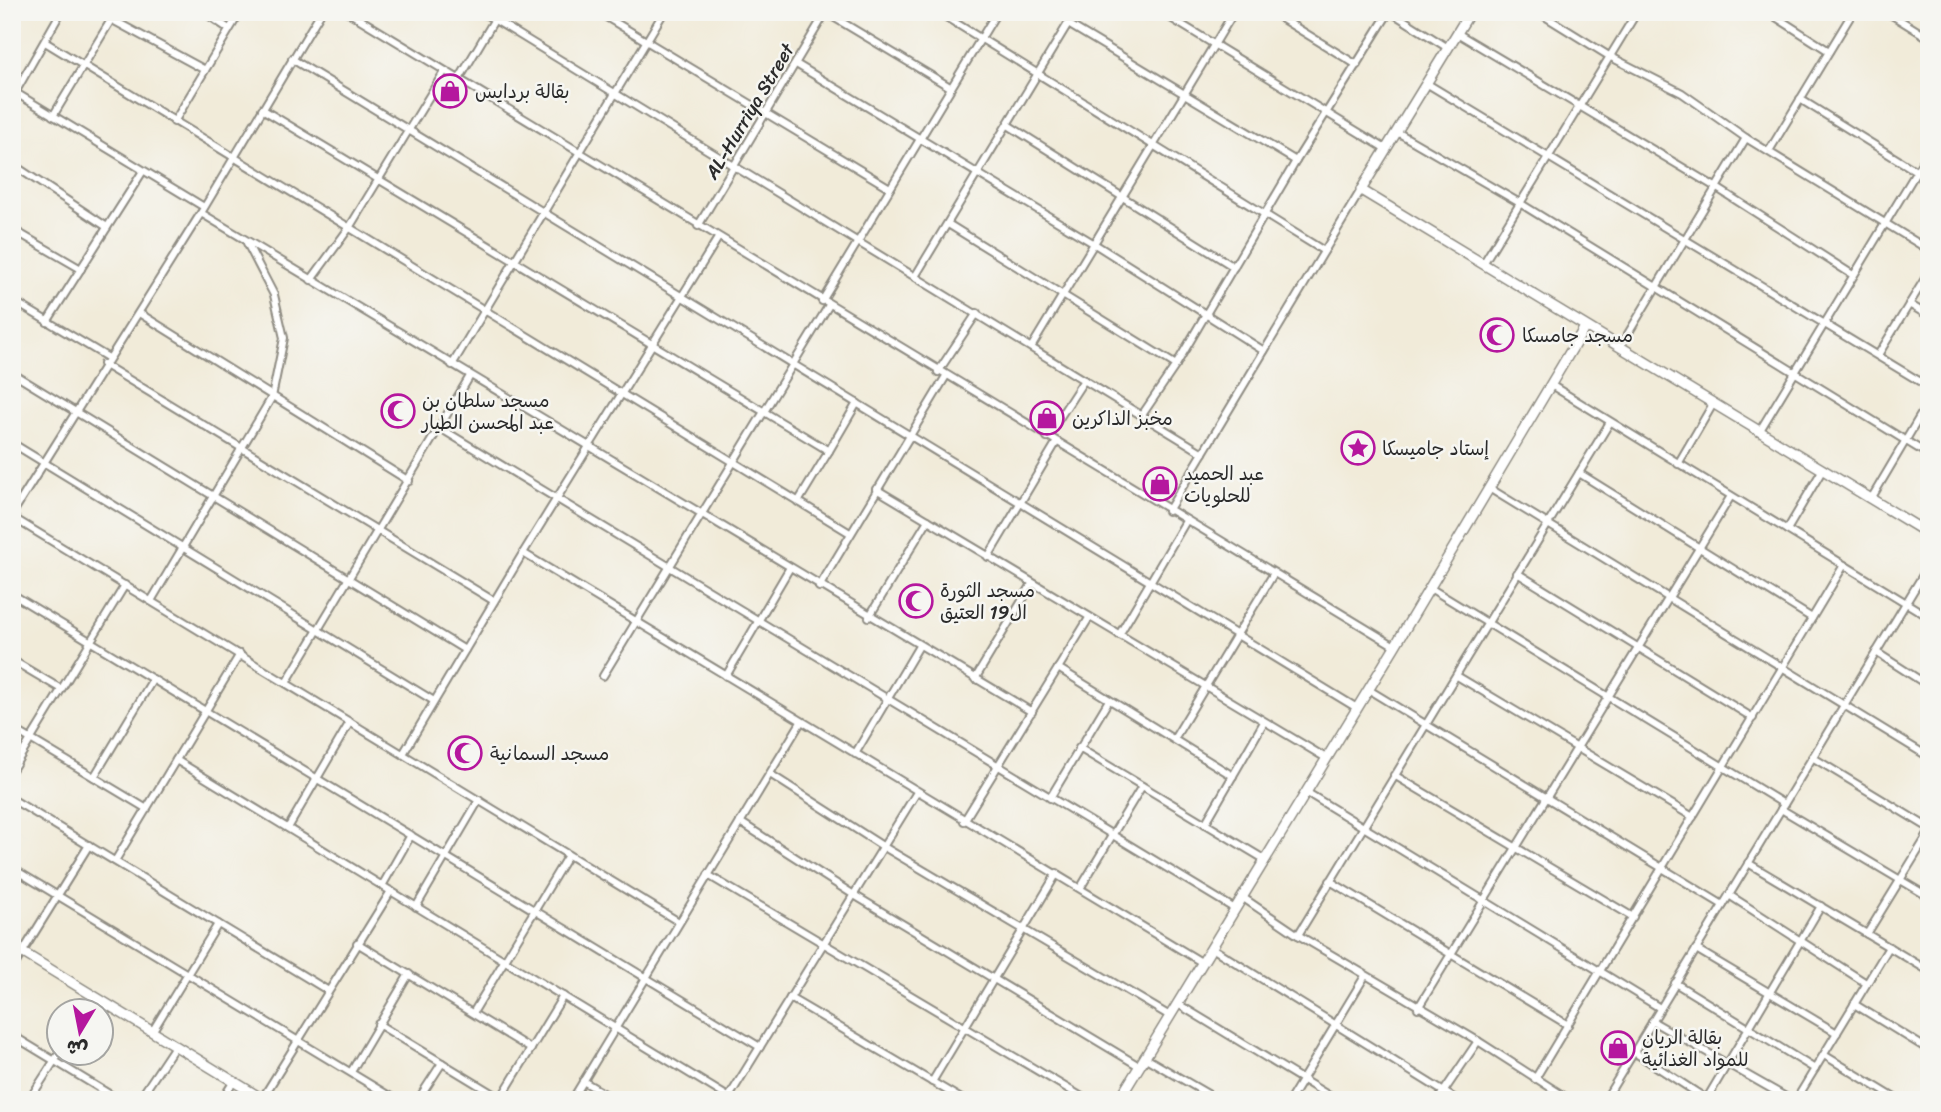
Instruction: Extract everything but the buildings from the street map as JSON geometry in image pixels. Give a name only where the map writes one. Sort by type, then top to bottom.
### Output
[{"type":"street","points":[[61,12],[14,95],[143,171],[246,241],[818,587],[1032,712]]},
{"type":"street","points":[[98,12],[205,70]]},
{"type":"street","points":[[204,12],[229,29]]},
{"type":"street","points":[[174,122],[240,12]]},
{"type":"street","points":[[321,12],[139,313],[105,360],[12,515],[679,922]]},
{"type":"street","points":[[348,12],[718,239],[1395,646]]},
{"type":"street","points":[[482,12],[1032,345],[1203,453]]},
{"type":"street","points":[[458,81],[499,12]]},
{"type":"street","points":[[598,12],[890,188]]},
{"type":"street","points":[[452,365],[664,12]]},
{"type":"street","points":[[826,12],[950,87]]},
{"type":"street","name":"AL-Hurriya Street","points":[[698,226],[826,12]]},
{"type":"street","points":[[938,12],[1324,251]]},
{"type":"street","points":[[822,301],[997,12]]},
{"type":"street","points":[[916,275],[1075,12]]},
{"type":"street","points":[[1161,12],[1386,149]]},
{"type":"street","points":[[1032,345],[1234,12]]},
{"type":"street","points":[[1271,12],[1357,65]]},
{"type":"street","points":[[1142,415],[1176,365],[1296,161],[1390,12],[1448,48]]},
{"type":"street","points":[[1168,511],[1470,12]]},
{"type":"street","points":[[1538,12],[1609,56],[1682,93],[1746,138],[1929,250]]},
{"type":"street","points":[[1483,264],[1518,202],[1637,12]]},
{"type":"street","points":[[1768,12],[1829,51]]},
{"type":"street","points":[[1769,151],[1853,12]]},
{"type":"street","points":[[1887,12],[1929,38]]},
{"type":"street","points":[[53,116],[111,20]]},
{"type":"street","points":[[1068,24],[1296,161]]},
{"type":"street","points":[[1457,33],[1717,188],[1853,275]]},
{"type":"street","points":[[45,42],[850,533]]},
{"type":"street","points":[[292,59],[1357,708]]},
{"type":"street","points":[[796,64],[1093,243],[1264,351]]},
{"type":"street","points":[[311,280],[349,228],[444,72]]},
{"type":"street","points":[[1426,83],[1929,387]]},
{"type":"street","points":[[1800,99],[1929,179]]},
{"type":"street","points":[[262,109],[829,451]]},
{"type":"street","points":[[1008,125],[1234,267]]},
{"type":"street","points":[[1396,132],[1518,202],[1929,455]]},
{"type":"street","points":[[1620,347],[1746,138]]},
{"type":"street","points":[[1759,432],[1929,150]]},
{"type":"street","points":[[12,164],[107,227]]},
{"type":"street","points":[[47,322],[143,171]]},
{"type":"street","points":[[1361,190],[1929,534]]},
{"type":"street","points":[[948,224],[1064,293],[1176,365]]},
{"type":"street","points":[[12,229],[81,269]]},
{"type":"street","points":[[403,754],[556,498],[718,239]]},
{"type":"street","points":[[151,601],[215,498],[272,397],[284,338],[274,295],[246,241]]},
{"type":"street","points":[[1878,355],[1929,272]]},
{"type":"street","points":[[13,303],[47,322],[242,449],[494,601]]},
{"type":"street","points":[[1909,304],[1929,316]]},
{"type":"street","points":[[603,676],[830,305]]},
{"type":"street","points":[[139,313],[409,481]]},
{"type":"street","points":[[938,372],[977,313]]},
{"type":"street","points":[[1119,1100],[1369,690],[1585,327]]},
{"type":"street","points":[[12,373],[465,650]]},
{"type":"street","points":[[286,683],[470,376]]},
{"type":"street","points":[[818,587],[946,376]]},
{"type":"street","points":[[1047,438],[1084,380]]},
{"type":"street","points":[[1551,385],[1929,617]]},
{"type":"street","points":[[1871,499],[1929,401]]},
{"type":"street","points":[[798,502],[858,403]]},
{"type":"street","points":[[1678,464],[1713,404]]},
{"type":"street","points":[[1298,935],[1610,422]]},
{"type":"street","points":[[440,428],[1235,909]]},
{"type":"street","points":[[12,443],[434,701]]},
{"type":"street","points":[[988,556],[1056,443]]},
{"type":"street","points":[[1787,530],[1823,470]]},
{"type":"street","points":[[1579,473],[1812,618]]},
{"type":"street","points":[[1489,488],[1929,757]]},
{"type":"street","points":[[876,489],[1326,758]]},
{"type":"street","points":[[1418,1008],[1731,496]]},
{"type":"street","points":[[869,617],[928,520]]},
{"type":"street","points":[[1119,635],[1186,521]]},
{"type":"street","points":[[523,553],[1203,963]]},
{"type":"street","points":[[1535,1079],[1844,565]]},
{"type":"street","points":[[1605,1100],[1929,565]]},
{"type":"street","points":[[726,676],[789,569]]},
{"type":"street","points":[[1174,738],[1273,573]]},
{"type":"street","points":[[1517,573],[1753,718]]},
{"type":"street","points":[[975,679],[1032,584]]},
{"type":"street","points":[[12,770],[125,585]]},
{"type":"street","points":[[1430,588],[1929,897]]},
{"type":"street","points":[[12,594],[760,1047]]},
{"type":"street","points":[[964,821],[1089,618]]},
{"type":"street","points":[[855,754],[919,646]]},
{"type":"street","points":[[1876,652],[1929,686]]},
{"type":"street","points":[[115,861],[240,654]]},
{"type":"street","points":[[12,660],[61,689]]},
{"type":"street","points":[[1058,668],[1233,776]]},
{"type":"street","points":[[1457,676],[1693,817]]},
{"type":"street","points":[[94,777],[153,679]]},
{"type":"street","points":[[1369,690],[1723,905]]},
{"type":"street","points":[[1050,798],[1109,700]]},
{"type":"street","points":[[288,828],[350,722]]},
{"type":"street","points":[[572,1100],[801,722]]},
{"type":"street","points":[[1205,824],[1265,722]]},
{"type":"street","points":[[12,728],[147,809]]},
{"type":"street","points":[[1079,748],[1264,859]]},
{"type":"street","points":[[1812,757],[1929,828]]},
{"type":"street","points":[[176,760],[731,1098],[917,792]]},
{"type":"street","points":[[770,774],[884,847],[1170,1016]]},
{"type":"street","points":[[1394,775],[1633,917]]},
{"type":"street","points":[[1081,887],[1142,786]]},
{"type":"street","points":[[1306,792],[1660,1008]]},
{"type":"street","points":[[12,799],[327,990]]},
{"type":"street","points":[[416,907],[479,800]]},
{"type":"street","points":[[740,822],[854,895],[994,979],[1142,1062],[1218,1100]]},
{"type":"street","points":[[1867,934],[1929,833]]},
{"type":"street","points":[[382,886],[411,835]]},
{"type":"street","points":[[12,969],[89,845]]},
{"type":"street","points":[[473,1013],[568,855]]},
{"type":"street","points":[[1748,863],[1929,971]]},
{"type":"street","points":[[12,868],[396,1100]]},
{"type":"street","points":[[932,1082],[1057,873]]},
{"type":"street","points":[[708,874],[1087,1100]]},
{"type":"street","points":[[1329,881],[1568,1026]]},
{"type":"street","points":[[116,1010],[263,1099],[327,990],[391,891]]},
{"type":"street","points":[[1728,895],[1866,983]]},
{"type":"street","points":[[1241,897],[1364,976],[1478,1041],[1570,1100]]},
{"type":"street","points":[[1634,1052],[1707,1099],[1747,1027],[1821,906]]},
{"type":"street","points":[[152,1032],[218,924]]},
{"type":"street","points":[[358,943],[531,1049]]},
{"type":"street","points":[[12,946],[94,996]]},
{"type":"street","points":[[1653,1021],[1794,1100],[1889,947]]},
{"type":"street","points":[[1212,948],[1457,1100]]},
{"type":"street","points":[[1696,949],[1837,1033]]},
{"type":"street","points":[[351,1072],[409,974]]},
{"type":"street","points":[[1290,1100],[1364,976]]},
{"type":"street","points":[[1675,983],[1815,1069]]},
{"type":"street","points":[[377,1024],[502,1099],[563,996]]},
{"type":"street","points":[[790,998],[932,1082],[951,1097],[963,1100]]},
{"type":"street","points":[[1178,1004],[1336,1100]]},
{"type":"street","points":[[1854,1004],[1929,1050]]},
{"type":"street","points":[[12,1035],[46,1055]]},
{"type":"street","points":[[1438,1100],[1478,1041]]},
{"type":"street","points":[[139,1100],[175,1046]]},
{"type":"street","points":[[1824,1055],[1898,1100]]},
{"type":"street","points":[[418,1100],[442,1063]]},
{"type":"street","points":[[29,1100],[51,1066]]},
{"type":"street","points":[[65,1066],[119,1100]]},
{"type":"street","points":[[222,1100],[234,1081]]},
{"type":"street","points":[[583,1081],[615,1100]]},
{"type":"place","name":"بقالة بردايس","points":[[450,91]]},
{"type":"place","name":"مسجد جامسكا","points":[[1497,335]]},
{"type":"place","name":"مسجد سلطان بن عبد المحسن الطيار","points":[[398,411]]},
{"type":"place","name":"مخبز الذاكرين","points":[[1047,418]]},
{"type":"place","name":"إستاد جاميسكا","points":[[1358,448]]},
{"type":"place","name":"عبد الحميد للحلويات","points":[[1160,484]]},
{"type":"place","name":"مسجد الثورة ال19 العتيق","points":[[916,601]]},
{"type":"place","name":"مسجد السمانية","points":[[465,753]]},
{"type":"place","name":"بقالة الريان للمواد الغذائية","points":[[1618,1048]]}]
